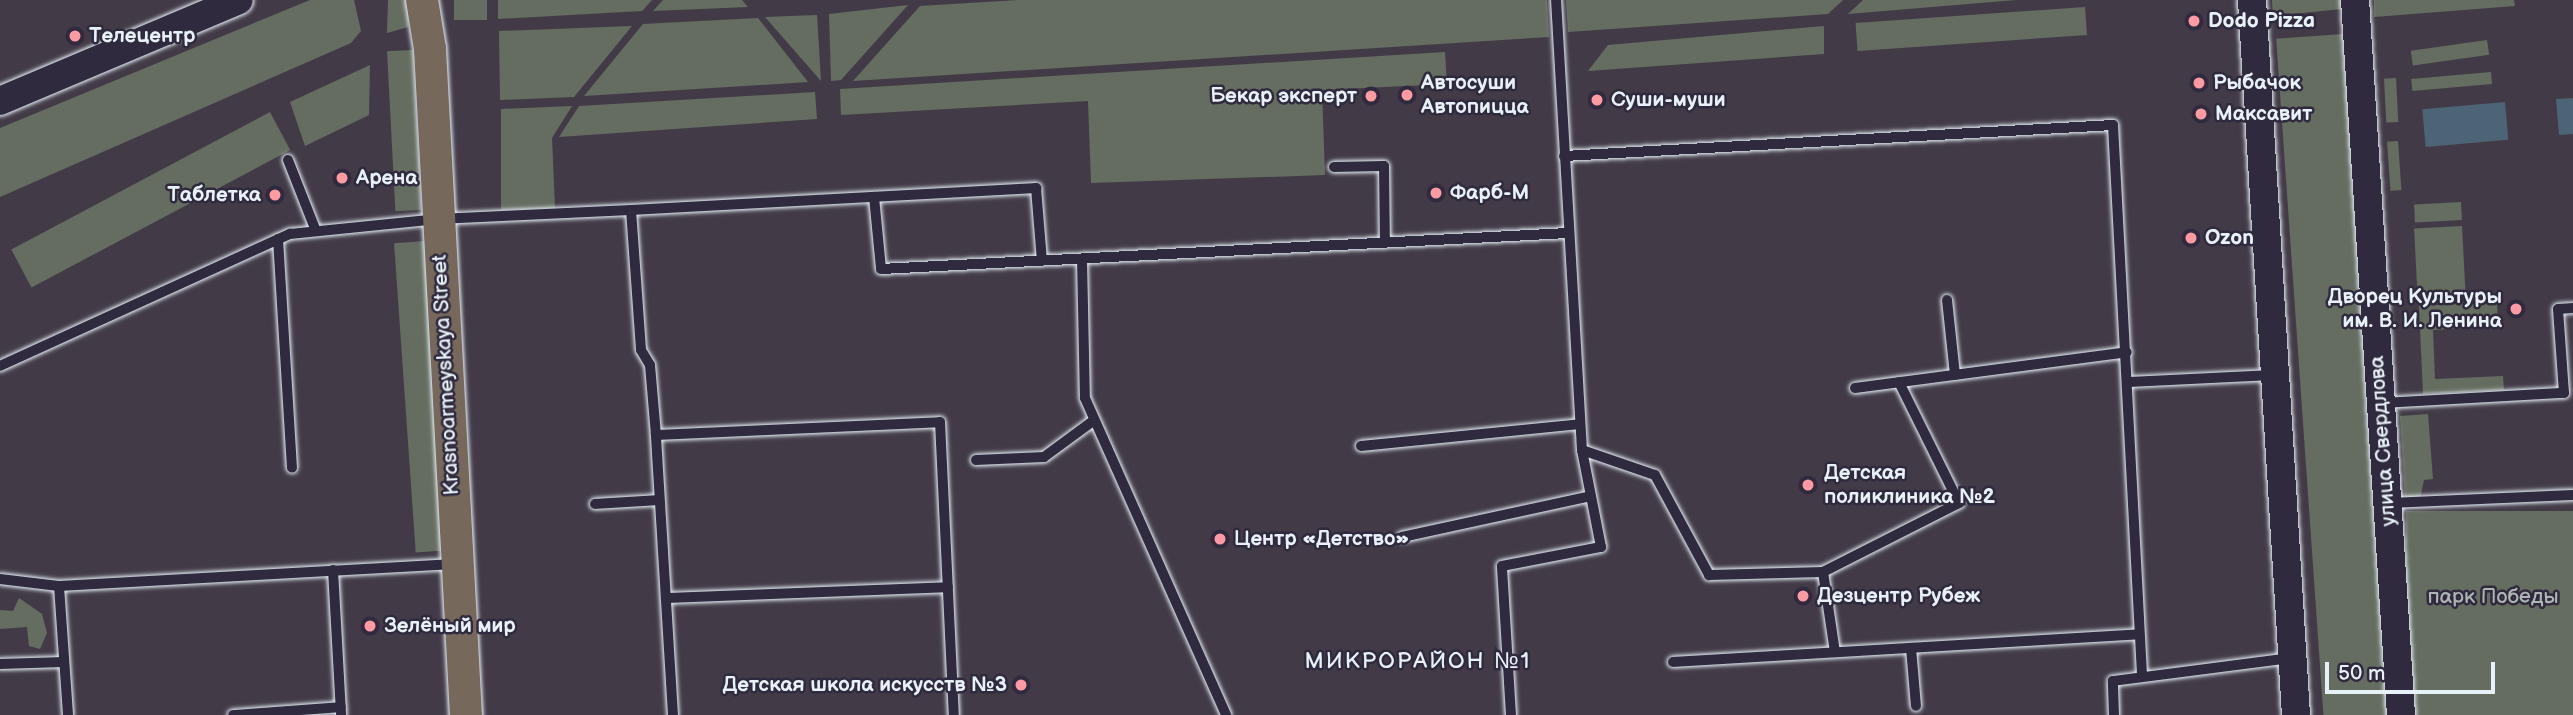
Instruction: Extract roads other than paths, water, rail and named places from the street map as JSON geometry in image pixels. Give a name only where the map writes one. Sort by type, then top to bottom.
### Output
[{"type":"main road","points":[[0,101],[239,0]]},
{"type":"main road","name":"Krasnoarmeyskaya Street","points":[[422,0],[428,34],[466,715]]},
{"type":"main road","name":"Krasnoarmeyskaya Street","points":[[428,34],[436,0]]},
{"type":"main road","points":[[2252,0],[2296,715]]},
{"type":"main road","name":"улица Свердлова","points":[[2355,0],[2401,715]]},
{"type":"lane","points":[[1511,715],[1502,566],[1601,547],[1581,450],[1556,0]]},
{"type":"lane","points":[[1564,156],[2113,125],[2129,382],[2142,675]]},
{"type":"lane","points":[[288,160],[316,231]]},
{"type":"lane","points":[[1334,167],[1384,166],[1385,243]]},
{"type":"lane","points":[[0,366],[278,239],[316,231],[438,219],[1036,188],[1042,261]]},
{"type":"lane","points":[[874,197],[881,269],[1569,233]]},
{"type":"lane","points":[[631,210],[641,350],[650,365],[656,435],[673,715]]},
{"type":"lane","points":[[278,239],[292,468]]},
{"type":"lane","points":[[1082,258],[1085,398],[1226,715]]},
{"type":"lane","points":[[1947,300],[1955,375]]},
{"type":"lane","points":[[2380,404],[2564,393],[2558,309],[2573,308]]},
{"type":"lane","points":[[1855,388],[2127,352]]},
{"type":"lane","points":[[2129,382],[2276,375]]},
{"type":"lane","points":[[1581,450],[1655,475],[1709,575],[1823,572],[1959,503],[1899,382]]},
{"type":"lane","points":[[976,460],[1044,457],[1093,421]]},
{"type":"lane","points":[[656,435],[940,422],[954,715]]},
{"type":"lane","points":[[1361,446],[1580,424]]},
{"type":"lane","points":[[2387,503],[2573,495]]},
{"type":"lane","points":[[1402,537],[1591,496]]},
{"type":"lane","points":[[595,504],[659,500]]},
{"type":"lane","points":[[0,579],[59,586],[457,564]]},
{"type":"lane","points":[[233,715],[341,711],[333,570]]},
{"type":"lane","points":[[1823,572],[1835,652]]},
{"type":"lane","points":[[59,586],[68,715]]},
{"type":"lane","points":[[666,598],[948,587]]},
{"type":"lane","points":[[1673,662],[2139,634]]},
{"type":"lane","points":[[1911,648],[1916,706]]},
{"type":"lane","points":[[2114,715],[2113,681],[2142,675],[2293,658]]},
{"type":"lane","points":[[0,664],[64,662]]},
{"type":"water","points":[[2573,98],[2573,134],[2559,135],[2556,99]]},
{"type":"water","points":[[2505,102],[2508,140],[2426,147],[2422,109]]},
{"type":"place","name":"Dodo Pizza","points":[[2194,21]]},
{"type":"place","name":"Телецентр","points":[[75,36]]},
{"type":"place","name":"Рыбачок","points":[[2199,83]]},
{"type":"place","name":"Автосуши Автопицца","points":[[1407,95]]},
{"type":"place","name":"Бекар эксперт","points":[[1371,96]]},
{"type":"place","name":"Суши-муши","points":[[1597,100]]},
{"type":"place","name":"Максавит","points":[[2201,114]]},
{"type":"place","name":"Арена","points":[[342,178]]},
{"type":"place","name":"Фарб-М","points":[[1436,193]]},
{"type":"place","name":"Таблетка","points":[[275,195]]},
{"type":"place","name":"Ozon","points":[[2191,238]]},
{"type":"place","name":"Дворец Культуры им. В. И. Ленина","points":[[2516,309]]},
{"type":"place","name":"Детская поликлиника №2","points":[[1808,485]]},
{"type":"place","name":"Центр «Детство»","points":[[1220,539]]},
{"type":"place","name":"Дезцентр Рубеж","points":[[1803,596]]},
{"type":"place","name":"Зелёный мир","points":[[370,626]]},
{"type":"place","name":"Детская школа искусств №3","points":[[1021,685]]},
{"type":"district","name":"МИКРОРАЙОН №1","points":[[1418,661]]},
{"type":"park label","name":"парк Победы","points":[[2493,597]]}]
